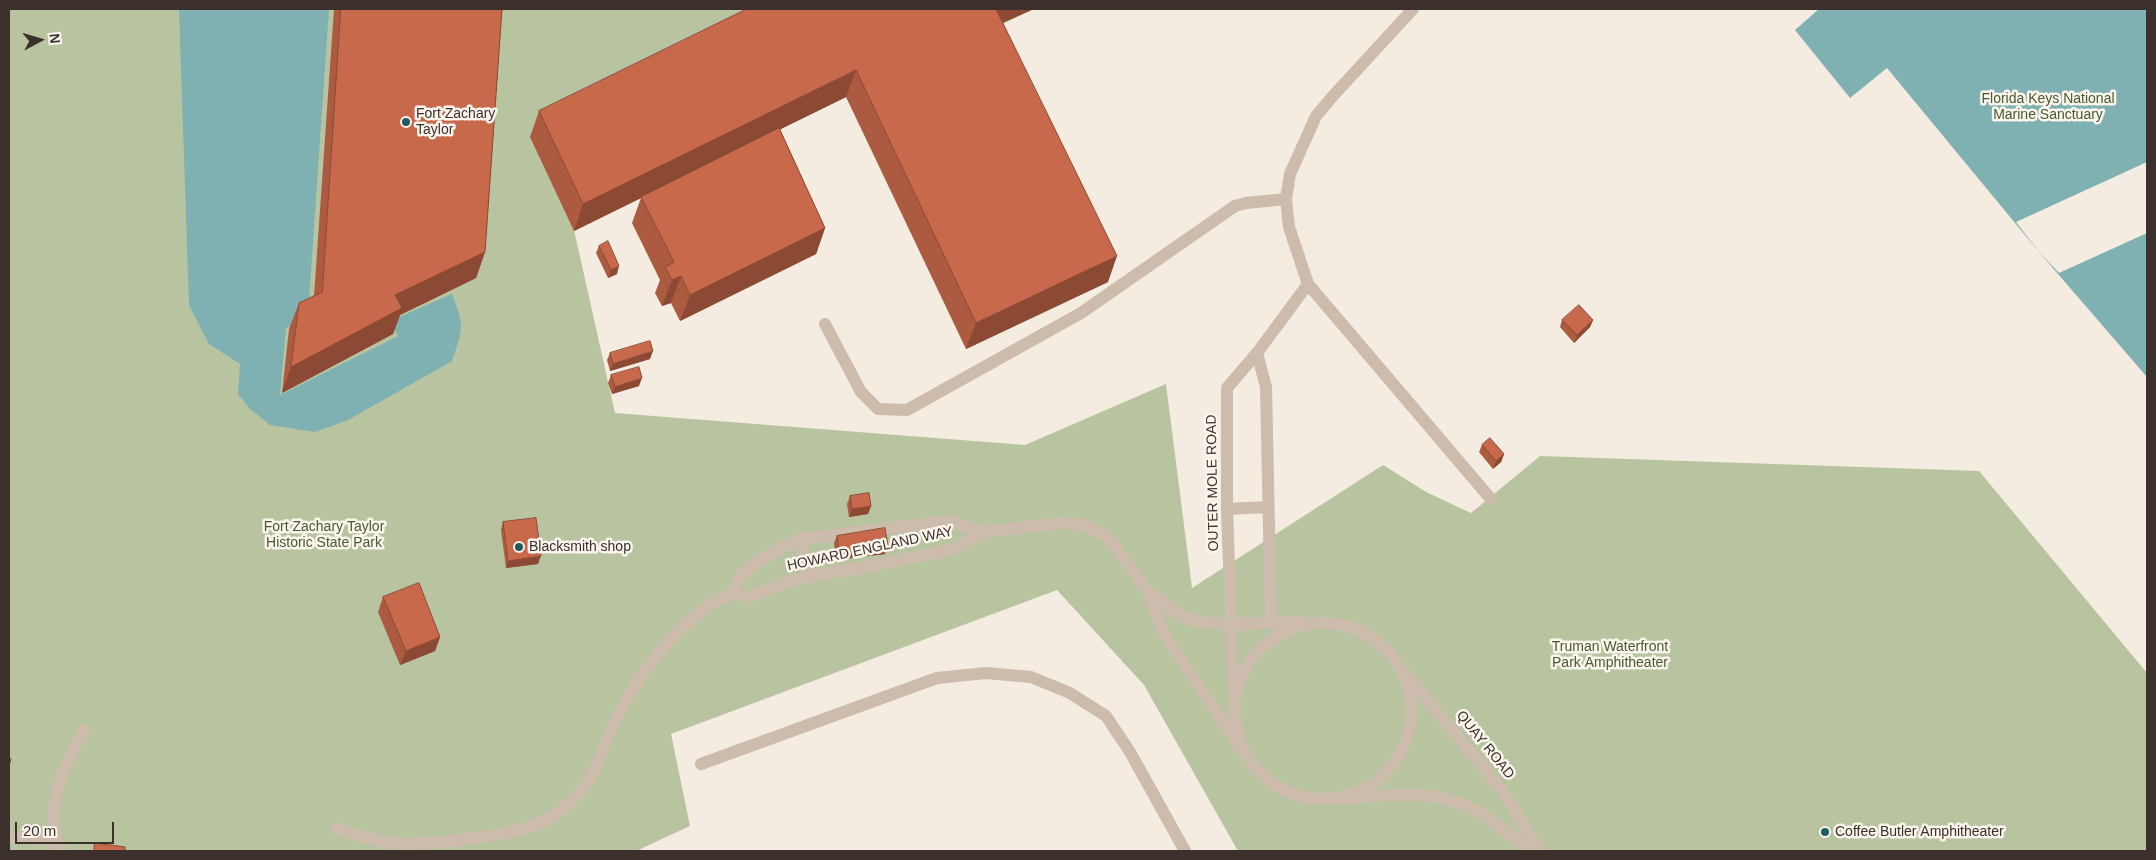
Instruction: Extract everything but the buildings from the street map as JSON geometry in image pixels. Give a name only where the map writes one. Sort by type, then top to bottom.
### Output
[{"type":"street","points":[[1413,9],[1316,116],[1290,174],[1286,199],[1288,221],[1293,243],[1308,284],[1490,498]]},
{"type":"street","points":[[825,324],[861,392],[878,409],[907,410],[1087,310],[1235,206],[1246,202],[1286,199]]},
{"type":"street","name":"OUTER MOLE ROAD","points":[[1234,702],[1227,509],[1227,388],[1257,353],[1308,284]]},
{"type":"street","points":[[1257,353],[1266,387],[1270,622]]},
{"type":"street","points":[[1227,509],[1268,507]]},
{"type":"street","name":"HOWARD ENGLAND WAY","points":[[336,828],[366,838],[390,842],[431,842],[527,827],[554,815],[572,802],[587,783],[598,763],[614,724],[647,668],[694,618],[713,603],[732,593],[740,576],[784,545],[800,539],[949,522],[984,532],[1063,523],[1086,525],[1106,536],[1147,590]]},
{"type":"street","name":"HOWARD ENGLAND WAY","points":[[732,593],[750,597],[792,580],[809,576],[877,565],[954,549],[984,532]]},
{"type":"street","points":[[800,539],[809,576]]},
{"type":"street","points":[[1147,590],[1182,615],[1191,619],[1231,623],[1321,622],[1341,624],[1360,630],[1378,641],[1398,664],[1408,688],[1411,714],[1407,739],[1395,762],[1377,781],[1355,794],[1330,800]]},
{"type":"street","points":[[1147,590],[1164,636],[1244,753],[1260,774],[1280,789],[1304,798],[1330,800],[1416,794],[1445,799],[1476,810],[1531,851]]},
{"type":"street","points":[[1244,753],[1236,728],[1234,702],[1241,675],[1256,652],[1276,635],[1301,624],[1321,622]]},
{"type":"street","name":"QUAY ROAD","points":[[1398,664],[1503,791],[1540,851]]},
{"type":"street","points":[[700,764],[936,678],[986,674],[1031,677],[1070,693],[1106,716],[1126,746],[1185,851]]},
{"type":"street","points":[[9,837],[58,845],[54,799],[67,760],[85,730]]},
{"type":"green space","name":"Fort Zachary Taylor Historic State Park","points":[[9,9],[1034,9],[846,97],[574,230],[615,413],[1025,445],[1166,384],[1192,588],[1383,465],[1426,492],[1471,513],[1540,456],[1979,471],[2147,673],[2147,851],[1238,851],[1144,685],[1057,590],[671,734],[690,826],[636,851],[9,851]]},
{"type":"water","points":[[179,9],[329,9],[308,315],[286,328],[280,395],[398,336],[390,321],[452,294],[461,321],[461,328],[452,361],[348,420],[315,432],[270,425],[250,409],[238,394],[240,364],[209,344],[189,305]]},
{"type":"water","name":"Florida Keys National Marine Sanctuary","points":[[1819,9],[2147,9],[2147,377],[2039,252],[1887,68],[1850,98],[1795,30]]},
{"type":"pier","points":[[2147,162],[2147,233],[2059,273],[2039,252],[2016,222]]},
{"type":"place","name":"Fort Zachary Taylor","points":[[406,122]]},
{"type":"place","name":"Blacksmith shop","points":[[519,547]]},
{"type":"place","name":"Coffee Butler Amphitheater","points":[[1825,832]]},
{"type":"park label","name":"Truman Waterfront Park Amphitheater","points":[[1610,656]]}]
